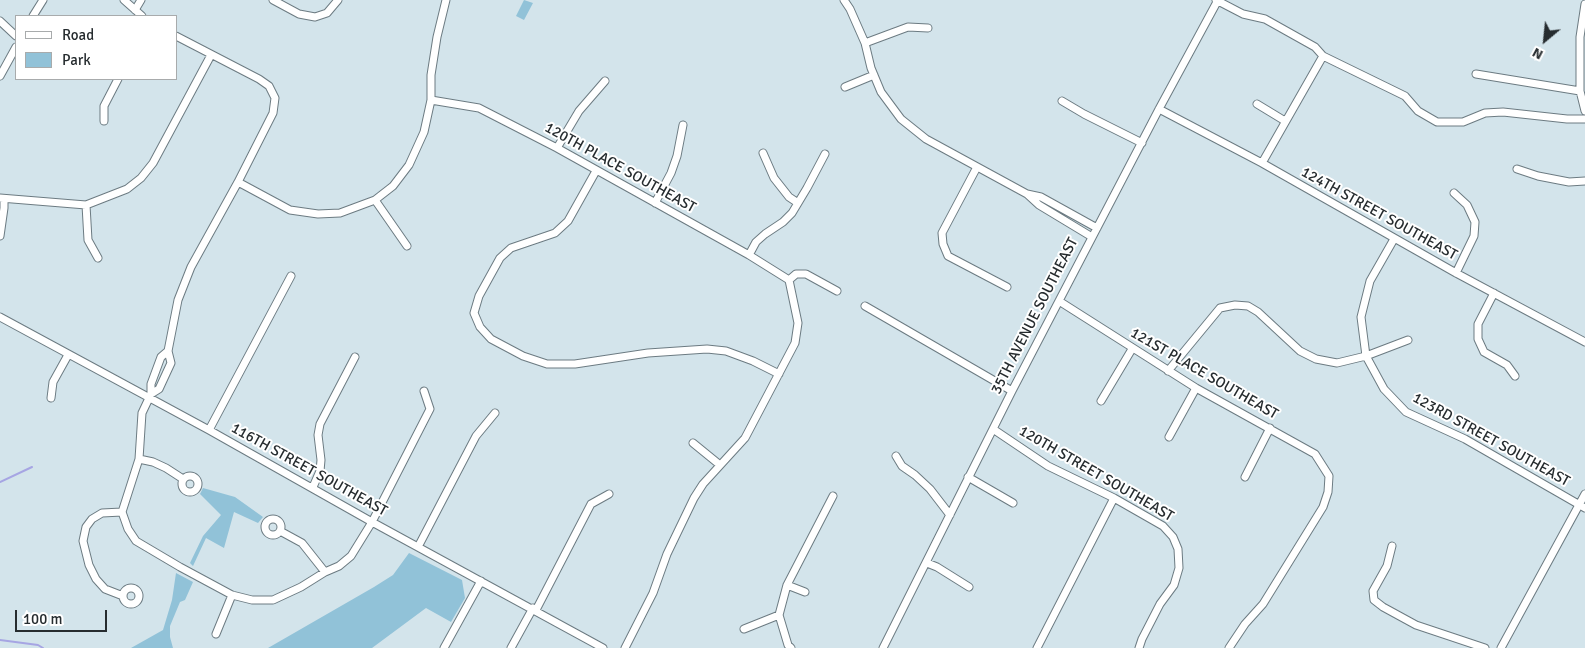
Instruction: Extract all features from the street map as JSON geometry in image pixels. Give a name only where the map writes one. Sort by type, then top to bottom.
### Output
[{"type":"street","points":[[34,15],[43,0]]},
{"type":"street","points":[[124,0],[141,15]]},
{"type":"street","points":[[135,10],[141,0]]},
{"type":"street","points":[[273,0],[300,14],[315,17],[327,13],[338,0]]},
{"type":"street","points":[[238,182],[290,210],[318,214],[340,213],[375,200],[393,186],[409,165],[424,132],[431,100],[431,75],[437,37],[446,0]]},
{"type":"street","points":[[844,0],[865,43],[880,92],[901,119],[926,139],[1027,194],[1041,197],[1097,228]]},
{"type":"street","points":[[1217,0],[1243,14],[1265,20],[1315,47],[1323,56],[1404,96],[1418,111],[1437,122],[1463,122],[1485,113],[1503,112],[1567,119],[1585,119]]},
{"type":"street","name":"35TH AVENUE SOUTHEAST","points":[[883,648],[1012,390],[1217,0]]},
{"type":"street","points":[[1585,4],[1580,37],[1580,91],[1585,111]]},
{"type":"street","points":[[0,22],[15,35]]},
{"type":"street","points":[[865,43],[908,28],[928,28]]},
{"type":"street","points":[[150,396],[159,389],[171,363],[168,351],[178,300],[191,268],[273,113],[275,98],[269,86],[260,79],[178,37]]},
{"type":"street","points":[[0,76],[15,49]]},
{"type":"street","points":[[0,236],[4,208],[2,198],[86,206],[127,189],[141,178],[153,163],[211,55]]},
{"type":"street","points":[[1262,164],[1285,120],[1323,56]]},
{"type":"street","points":[[1476,74],[1580,91]]},
{"type":"street","points":[[845,87],[874,75]]},
{"type":"street","points":[[104,121],[104,106],[117,80]]},
{"type":"street","points":[[557,148],[580,111],[605,81]]},
{"type":"street","name":"120TH PLACE SOUTHEAST","points":[[431,100],[479,108],[557,148],[749,255],[789,280]]},
{"type":"street","points":[[1062,101],[1142,143]]},
{"type":"street","points":[[1257,104],[1285,120]]},
{"type":"street","name":"124TH STREET SOUTHEAST","points":[[1159,109],[1585,342]]},
{"type":"street","points":[[655,203],[678,156],[684,125]]},
{"type":"street","points":[[763,153],[774,178],[798,204]]},
{"type":"street","points":[[749,255],[756,242],[783,222],[798,204],[825,154]]},
{"type":"street","points":[[977,167],[942,233],[943,244],[948,256],[1006,287]]},
{"type":"street","points":[[1518,169],[1538,176],[1569,182],[1585,181]]},
{"type":"street","points":[[596,171],[568,221],[555,233],[511,248],[500,258],[479,296],[474,313],[480,327],[491,339],[523,356],[547,364],[575,364],[648,353],[707,349],[726,351],[753,361],[779,374]]},
{"type":"street","points":[[1454,193],[1467,205],[1476,222],[1474,236],[1456,273]]},
{"type":"street","points":[[1027,194],[1039,206],[1092,238]]},
{"type":"street","points":[[375,200],[407,246]]},
{"type":"street","points":[[86,206],[88,240],[98,258]]},
{"type":"street","name":"123RD STREET SOUTHEAST","points":[[1394,239],[1370,281],[1360,317],[1366,356],[1384,389],[1406,412],[1465,439],[1582,506]]},
{"type":"street","points":[[625,648],[653,594],[679,526],[703,484],[746,438],[795,343],[798,323],[789,280],[796,274],[806,274],[836,291]]},
{"type":"street","points":[[209,430],[291,276]]},
{"type":"street","points":[[1494,293],[1478,324],[1478,339],[1484,352],[1507,365],[1515,376]]},
{"type":"street","name":"121ST PLACE SOUTHEAST","points":[[1059,301],[1196,388],[1315,454],[1329,476],[1328,492],[1322,507],[1263,604],[1245,624],[1229,648]]},
{"type":"street","points":[[1168,371],[1220,308],[1234,304],[1248,306],[1258,312],[1300,351],[1316,359],[1337,363],[1366,356],[1408,340]]},
{"type":"street","points":[[865,306],[1012,390]]},
{"type":"street","name":"116TH STREET SOUTHEAST","points":[[0,317],[68,355],[150,396],[372,522],[604,648]]},
{"type":"street","points":[[1101,401],[1132,348]]},
{"type":"street","points":[[168,351],[161,357],[150,384],[150,396],[142,413],[140,459],[122,512],[128,529],[136,542],[232,595],[252,600],[273,600],[339,566],[351,556],[372,522],[430,409],[424,391]]},
{"type":"street","points":[[51,398],[53,382],[68,355]]},
{"type":"street","points":[[313,488],[320,471],[321,460],[318,435],[320,424],[355,357]]},
{"type":"street","points":[[1169,437],[1196,388]]},
{"type":"street","points":[[418,547],[476,436],[495,413]]},
{"type":"street","points":[[1245,477],[1270,428]]},
{"type":"street","name":"120TH STREET SOUTHEAST","points":[[993,429],[1048,466],[1114,498],[1163,526],[1173,536],[1178,549],[1179,568],[1174,585],[1160,604],[1139,648]]},
{"type":"street","points":[[693,443],[720,466]]},
{"type":"street","points":[[896,456],[902,466],[915,475],[929,489],[950,514]]},
{"type":"street","points":[[140,459],[166,468],[183,479]]},
{"type":"street","points":[[968,477],[1013,503]]},
{"type":"street","points":[[511,648],[591,504],[609,494]]},
{"type":"street","points":[[1501,648],[1582,506],[1585,494]]},
{"type":"street","points":[[791,648],[788,645],[779,615],[787,585],[833,496]]},
{"type":"street","points":[[1037,648],[1114,498]]},
{"type":"street","points":[[122,512],[102,513],[92,519],[86,527],[83,541],[88,564],[96,579],[105,590],[123,596]]},
{"type":"street","points":[[280,531],[302,543],[325,572]]},
{"type":"street","points":[[1392,546],[1387,566],[1373,592],[1374,600],[1383,607],[1416,624],[1485,648]]},
{"type":"street","points":[[927,563],[970,587]]},
{"type":"street","points":[[444,648],[481,582]]},
{"type":"street","points":[[787,585],[805,592]]},
{"type":"street","points":[[216,634],[232,595]]},
{"type":"street","points":[[744,629],[779,615]]},
{"type":"green space","points":[[524,0],[533,3],[524,20],[516,16]]},
{"type":"green space","points":[[203,488],[235,497],[263,517],[258,523],[234,512],[224,548],[206,538],[193,566],[190,563],[203,536],[221,515],[200,494]]},
{"type":"green space","points":[[409,553],[462,580],[465,598],[451,622],[426,608],[372,648],[268,648],[393,575]]},
{"type":"green space","points":[[176,573],[193,582],[185,600],[180,602],[170,626],[173,648],[131,648],[163,630],[172,600]]},
{"type":"waterway","points":[[0,482],[32,467]]},
{"type":"waterway","points":[[0,640],[38,645],[43,648]]}]
